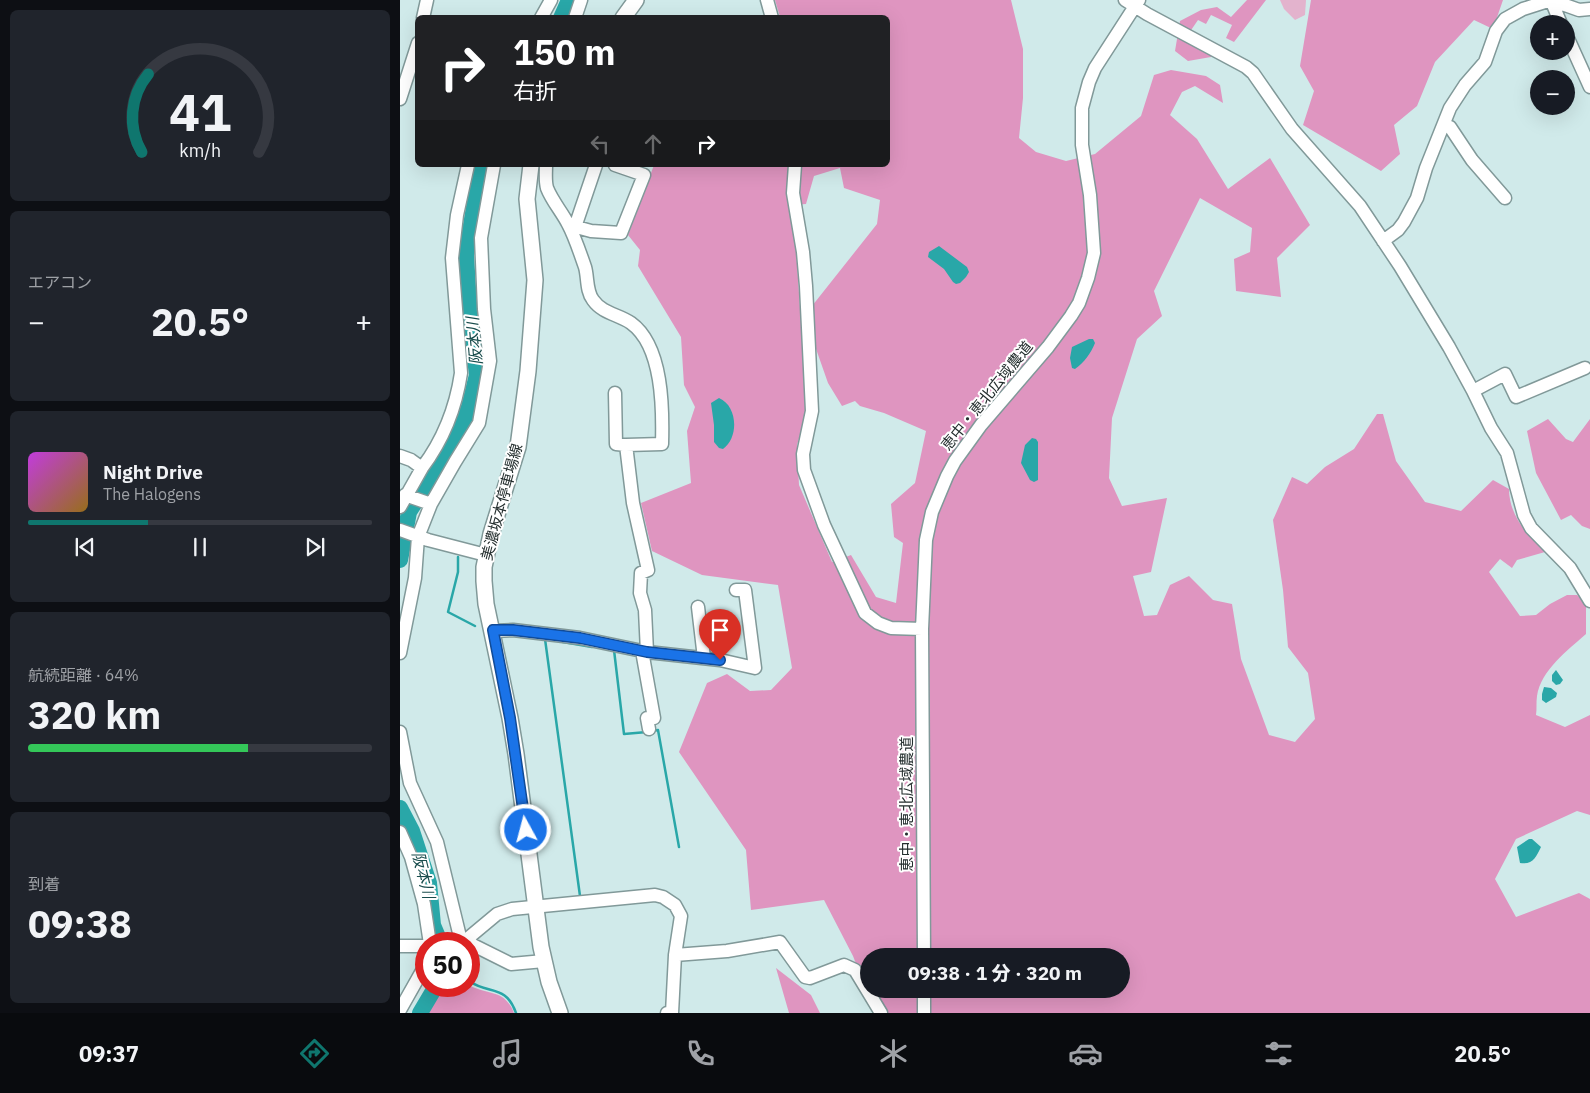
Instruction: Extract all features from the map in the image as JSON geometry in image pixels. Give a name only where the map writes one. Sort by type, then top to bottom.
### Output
[{"type":"main road","points":[[625,15],[636,0]]},
{"type":"main road","name":"美濃坂本停車場線","points":[[531,167],[528,199],[535,280],[528,371],[518,447],[486,555],[484,590],[516,754],[544,961],[560,1013]]},
{"type":"street","points":[[424,15],[427,0]]},
{"type":"street","points":[[543,15],[552,0]]},
{"type":"street","points":[[767,0],[771,15]]},
{"type":"street","points":[[1383,241],[1398,230],[1404,222],[1417,198],[1426,168],[1450,108],[1485,62],[1496,31],[1505,19],[1523,9],[1551,0],[1579,10],[1590,9]]},
{"type":"street","points":[[1551,0],[1558,15]]},
{"type":"street","points":[[576,15],[580,1]]},
{"type":"street","points":[[1133,2],[1147,14],[1246,67],[1253,73],[1292,129],[1360,206],[1400,266],[1507,453],[1524,514],[1532,528],[1570,568],[1590,601]]},
{"type":"street","name":"恵中・恵北広域農道","points":[[924,948],[922,629],[926,540],[932,512],[955,461],[981,425],[1048,347],[1079,302],[1088,278],[1094,253],[1090,196],[1082,144],[1082,108],[1095,68],[1133,2]]},
{"type":"street","points":[[400,99],[415,52]]},
{"type":"street","points":[[1575,54],[1590,87]]},
{"type":"street","points":[[1444,124],[1450,127],[1472,160],[1505,198]]},
{"type":"street","points":[[431,504],[403,501],[438,444],[458,390],[461,372],[452,258],[457,215],[468,167]]},
{"type":"street","points":[[400,653],[415,578],[416,537],[431,504],[479,423],[490,361],[484,309],[481,238],[494,167]]},
{"type":"street","points":[[546,167],[547,187],[572,226],[592,299],[602,310],[622,318],[642,333],[653,354],[660,395],[662,444],[616,444],[614,393]]},
{"type":"street","points":[[572,226],[595,167]]},
{"type":"street","points":[[572,226],[591,231],[621,233],[644,175],[621,167]]},
{"type":"street","points":[[795,167],[793,193],[803,252],[806,286],[812,411],[803,454],[804,470],[824,526],[865,613],[878,623],[891,628],[922,629]]},
{"type":"street","points":[[1473,391],[1505,374],[1516,397],[1585,368]]},
{"type":"street","points":[[626,445],[633,503],[648,570],[641,573],[640,594],[645,610],[644,651],[654,718],[648,718],[649,729]]},
{"type":"street","points":[[400,456],[411,460],[422,468]]},
{"type":"street","points":[[400,530],[416,537],[486,555]]},
{"type":"street","points":[[493,630],[513,630],[580,638],[644,651],[720,660],[755,668],[746,590],[736,590]]},
{"type":"street","points":[[698,607],[704,658]]},
{"type":"street","points":[[400,732],[410,783],[437,842],[462,932]]},
{"type":"street","points":[[400,832],[411,857],[422,894],[428,932]]},
{"type":"street","points":[[473,932],[497,914],[503,912],[536,906],[655,895],[663,897],[674,906],[681,916],[675,955],[672,1013],[667,1013]]},
{"type":"street","points":[[675,955],[727,951],[780,942],[805,977],[810,978],[844,965],[855,970],[881,1013]]},
{"type":"street","points":[[400,946],[415,946]]},
{"type":"street","points":[[480,948],[511,964],[544,961]]},
{"type":"street","points":[[400,1010],[415,983]]},
{"type":"street","points":[[924,998],[924,1013]]},
{"type":"shaded area","points":[[775,0],[1011,0],[1023,49],[1023,98],[1019,138],[1036,152],[1066,161],[1095,154],[1141,116],[1154,75],[1171,70],[1206,76],[1220,85],[1223,103],[1195,86],[1182,92],[1170,115],[1197,139],[1228,189],[1270,158],[1310,225],[1277,258],[1281,297],[1236,291],[1234,259],[1250,252],[1252,228],[1200,198],[1154,291],[1162,316],[1137,339],[1112,418],[1109,478],[1122,506],[1167,498],[1151,572],[1133,576],[1144,616],[1157,615],[1170,585],[1189,576],[1213,600],[1232,604],[1241,659],[1269,735],[1295,742],[1315,719],[1308,673],[1288,647],[1283,590],[1273,520],[1292,477],[1307,484],[1325,467],[1354,449],[1377,414],[1383,414],[1396,461],[1425,502],[1461,511],[1493,480],[1509,489],[1512,507],[1520,524],[1545,552],[1517,560],[1512,568],[1500,559],[1489,572],[1520,616],[1536,615],[1550,604],[1567,595],[1577,595],[1586,603],[1586,634],[1556,661],[1544,678],[1537,696],[1536,715],[1565,727],[1590,715],[1590,815],[1577,811],[1516,839],[1495,879],[1516,917],[1579,893],[1590,899],[1590,1013],[875,1013],[869,998],[1130,998],[1130,948],[860,948],[860,974],[853,956],[824,900],[751,910],[746,850],[679,752],[707,683],[727,674],[750,691],[771,690],[792,668],[778,585],[702,575],[652,551],[641,503],[691,483],[687,431],[695,407],[684,385],[681,337],[638,266],[640,250],[628,235],[653,167],[890,167],[890,15],[779,15]],"holes":[[[840,168],[844,188],[880,200],[877,224],[812,306],[815,346],[828,383],[842,406],[855,401],[860,406],[884,413],[926,431],[915,483],[891,504],[894,537],[903,543],[896,603],[876,597],[851,555],[832,562],[799,485],[797,445],[807,411],[793,205],[806,204],[814,176]]]},
{"type":"shaded area","points":[[1247,0],[1266,0],[1234,42],[1226,38],[1232,25],[1211,15],[1206,24],[1198,20],[1187,36],[1214,51],[1211,57],[1188,61],[1175,51],[1180,21],[1201,10],[1217,7],[1231,17]]},
{"type":"shaded area","points":[[1280,0],[1306,0],[1305,15],[1295,20],[1284,9]]},
{"type":"shaded area","points":[[1311,0],[1503,0],[1493,29],[1474,20],[1435,62],[1417,106],[1394,125],[1400,154],[1381,171],[1303,125],[1314,91],[1300,66]]},
{"type":"shaded area","points":[[1548,419],[1566,439],[1573,442],[1590,419],[1590,529],[1582,526],[1571,515],[1561,520],[1536,473],[1527,431]]},
{"type":"shaded area","points":[[776,968],[811,995],[820,1013],[789,1013]]},
{"type":"shaded area","points":[[480,989],[500,996],[510,1005],[514,1013],[424,1013],[433,997],[480,997]]},
{"type":"water","points":[[939,246],[967,267],[969,272],[960,283],[956,284],[953,282],[944,269],[928,257],[929,252]]},
{"type":"water","points":[[1093,339],[1095,343],[1087,357],[1075,369],[1072,368],[1070,358],[1072,347]]},
{"type":"water","points":[[719,398],[730,408],[734,422],[732,438],[723,449],[719,448],[714,442],[711,403]]},
{"type":"water","points":[[1032,438],[1038,442],[1038,480],[1034,482],[1030,480],[1021,463],[1025,445]]},
{"type":"water","points":[[1556,670],[1563,680],[1560,684],[1556,685],[1552,681],[1552,675]]},
{"type":"water","points":[[1544,687],[1551,688],[1557,693],[1556,697],[1546,703],[1542,700]]},
{"type":"water","points":[[1532,839],[1541,847],[1536,857],[1531,861],[1520,863],[1517,847]]},
{"type":"waterway","name":"阪本川","points":[[562,15],[569,0]]},
{"type":"waterway","name":"阪本川","points":[[400,560],[409,512],[458,435],[469,407],[477,375],[470,320],[466,255],[481,167]]},
{"type":"waterway","points":[[458,557],[458,572],[448,612],[475,626]]},
{"type":"waterway","points":[[545,639],[580,896]]},
{"type":"waterway","points":[[563,642],[592,647]]},
{"type":"waterway","points":[[612,650],[614,650],[624,734],[647,732]]},
{"type":"waterway","points":[[653,731],[658,730],[679,847]]},
{"type":"waterway","name":"阪本川","points":[[400,808],[412,831],[429,883],[433,925],[436,932]]},
{"type":"waterway","points":[[480,987],[502,994],[512,1004],[516,1013]]},
{"type":"waterway","name":"阪本川","points":[[420,1013],[429,997]]},
{"type":"route","points":[[526,830],[516,754],[493,630],[513,630],[580,638],[647,652],[720,660]]}]
